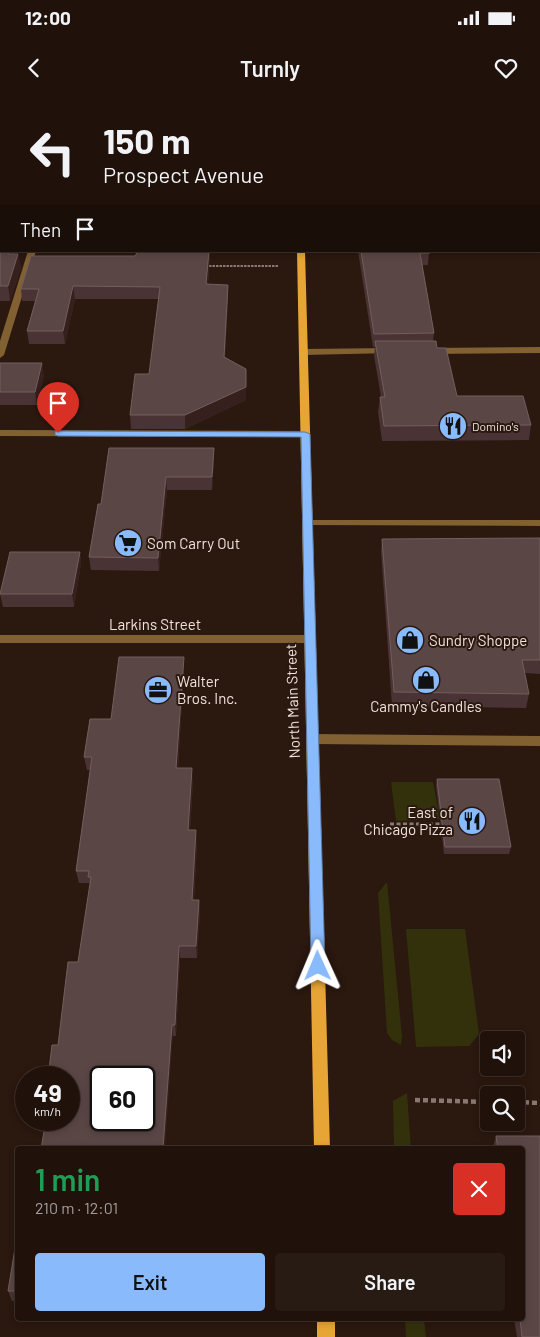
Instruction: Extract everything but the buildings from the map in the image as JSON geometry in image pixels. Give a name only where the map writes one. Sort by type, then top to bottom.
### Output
[{"type":"main road","name":"North Main Street","points":[[301,252],[322,1146]]},
{"type":"main road","points":[[326,1321],[326,1337]]},
{"type":"street","points":[[0,355],[32,252]]},
{"type":"street","points":[[423,351],[540,350]]},
{"type":"street","points":[[303,352],[403,351]]},
{"type":"street","points":[[0,433],[305,434]]},
{"type":"street","points":[[307,523],[540,522]]},
{"type":"street","name":"Larkins Street","points":[[0,638],[309,639]]},
{"type":"street","points":[[312,740],[540,741]]},
{"type":"path","points":[[209,266],[301,266]]},
{"type":"path","points":[[390,824],[440,824]]},
{"type":"path","points":[[415,1100],[480,1102]]},
{"type":"path","points":[[525,1102],[540,1103]]},
{"type":"shaded area","points":[[391,782],[433,782],[440,819],[396,821]]},
{"type":"shaded area","points":[[387,882],[402,1036],[401,1045],[392,1040],[387,1033],[378,893]]},
{"type":"shaded area","points":[[406,929],[465,929],[479,1034],[469,1046],[416,1047]]},
{"type":"shaded area","points":[[407,1093],[411,1146],[394,1146],[393,1101]]},
{"type":"shaded area","points":[[405,1321],[424,1321],[426,1337],[406,1337]]},
{"type":"place","name":"Domino's","points":[[453,426]]},
{"type":"place","name":"Som Carry Out","points":[[128,543]]},
{"type":"place","name":"Sundry Shoppe","points":[[410,640]]},
{"type":"place","name":"Cammy's Candles","points":[[426,680]]},
{"type":"place","name":"Walter Bros. Inc.","points":[[158,690]]},
{"type":"place","name":"East of Chicago Pizza","points":[[472,821]]},
{"type":"route","points":[[58,433],[305,434],[318,966]]}]
